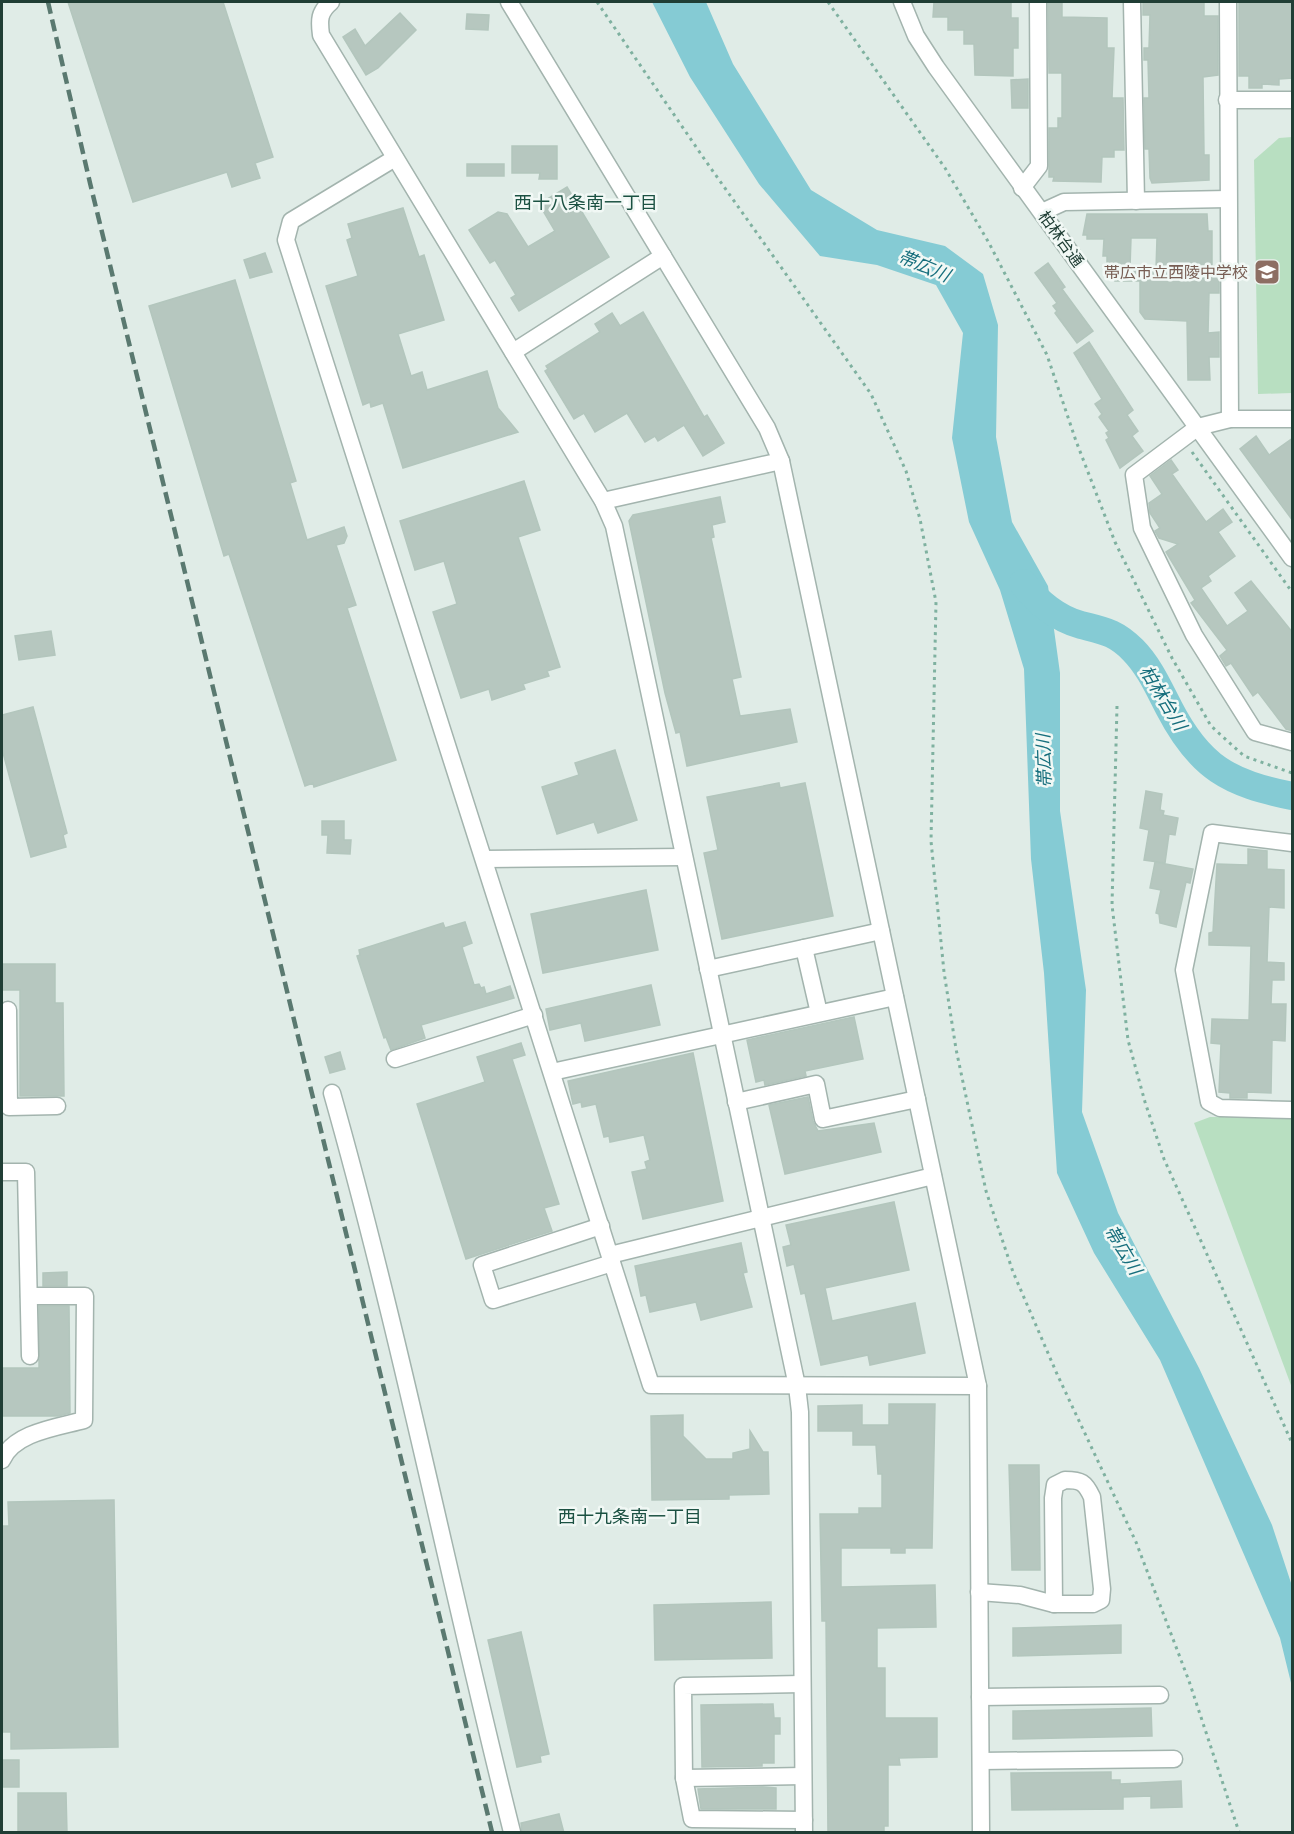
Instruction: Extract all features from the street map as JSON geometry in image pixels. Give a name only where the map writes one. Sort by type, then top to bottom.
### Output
[{"type":"street","points":[[331,2],[324,8],[319,19],[321,35],[603,501],[615,526],[797,1386],[800,1412],[804,1826],[692,1819],[684,1778],[683,1686],[802,1684]]},
{"type":"street","points":[[509,2],[767,428],[781,461],[978,1386],[981,1833]]},
{"type":"street","name":"柏林台通","points":[[902,2],[915,36],[936,67],[1293,558]]},
{"type":"street","points":[[1022,188],[1039,166],[1038,2]]},
{"type":"street","points":[[1132,2],[1136,201]]},
{"type":"street","points":[[1228,2],[1230,419]]},
{"type":"street","points":[[1227,100],[1293,99]]},
{"type":"street","points":[[395,158],[291,221],[286,240],[651,1385],[978,1386]]},
{"type":"street","points":[[1042,212],[1064,202],[1228,199]]},
{"type":"street","points":[[513,352],[663,256]]},
{"type":"street","points":[[1293,419],[1230,419],[1198,427],[1134,475],[1142,528],[1194,635],[1255,732],[1293,742]]},
{"type":"street","points":[[603,501],[781,461]]},
{"type":"street","points":[[1293,843],[1212,833],[1184,970],[1209,1102],[1220,1108],[1293,1110]]},
{"type":"street","points":[[484,859],[684,857]]},
{"type":"street","points":[[708,969],[881,931]]},
{"type":"street","points":[[804,948],[819,1013]]},
{"type":"street","points":[[552,1072],[895,997]]},
{"type":"street","points":[[8,1010],[5,1057],[9,1107],[57,1106]]},
{"type":"street","points":[[395,1059],[534,1015]]},
{"type":"street","points":[[736,1102],[816,1084],[823,1119],[917,1099]]},
{"type":"street","points":[[332,1093],[373,1239],[479,1698],[513,1833]]},
{"type":"street","points":[[2,1172],[26,1172],[30,1356]]},
{"type":"street","points":[[601,1226],[482,1265],[493,1300],[611,1259],[760,1218],[933,1176]]},
{"type":"street","points":[[2,1460],[4,1453],[30,1435],[84,1420],[86,1296],[29,1296]]},
{"type":"street","points":[[979,1592],[1020,1595],[1054,1604],[1093,1604],[1101,1600],[1102,1589],[1092,1497],[1086,1484],[1079,1480],[1065,1480],[1055,1485],[1053,1498],[1054,1604]]},
{"type":"street","points":[[980,1697],[1160,1695]]},
{"type":"street","points":[[981,1761],[1174,1759]]},
{"type":"street","points":[[684,1778],[803,1776]]},
{"type":"path","points":[[597,2],[705,160],[871,394],[906,471],[920,519],[936,602],[931,842],[943,961],[956,1049],[986,1191],[1018,1283],[1057,1374],[1136,1542],[1189,1680],[1239,1833]]},
{"type":"path","points":[[828,2],[945,168],[989,243],[1047,355],[1076,441],[1116,542],[1172,658],[1211,726],[1244,756],[1293,773]]},
{"type":"path","points":[[1117,706],[1112,906],[1128,1040],[1164,1159],[1293,1443]]},
{"type":"green space","name":"帯広市立西陵中学校","points":[[1292,137],[1292,393],[1258,394],[1254,160],[1279,138]]},
{"type":"green space","points":[[1210,1117],[1292,1117],[1292,1388],[1194,1123]]},
{"type":"water","name":"帯広川","points":[[652,2],[706,2],[733,64],[811,190],[877,230],[945,246],[983,274],[998,325],[996,437],[1012,522],[1048,586],[1060,673],[1060,811],[1086,990],[1082,1112],[1118,1213],[1199,1368],[1272,1525],[1292,1586],[1292,1687],[1280,1638],[1160,1360],[1094,1253],[1057,1173],[1044,973],[1031,859],[1024,669],[1000,590],[969,522],[952,438],[963,333],[936,285],[877,265],[820,256],[759,184],[690,77]]},
{"type":"building","points":[[68,2],[223,2],[273,157],[255,163],[260,178],[232,187],[227,172],[133,202]]},
{"type":"building","points":[[934,2],[1011,2],[1011,18],[1018,18],[1018,48],[1013,48],[1013,76],[975,75],[974,44],[964,44],[964,30],[948,30],[948,17],[933,17]]},
{"type":"building","points":[[1048,2],[1062,2],[1062,17],[1107,18],[1107,48],[1114,48],[1112,98],[1123,98],[1124,150],[1114,150],[1114,157],[1102,157],[1101,182],[1053,181],[1054,177],[1049,177],[1049,128],[1058,128],[1058,118],[1062,118],[1062,73],[1049,73]]},
{"type":"building","points":[[1143,2],[1204,2],[1204,16],[1218,16],[1218,75],[1203,77],[1204,155],[1209,155],[1209,180],[1152,183],[1150,178],[1149,149],[1145,149],[1144,98],[1149,98],[1148,60],[1144,60],[1144,48],[1149,48],[1150,15],[1143,15]]},
{"type":"building","points":[[1239,2],[1293,2],[1293,78],[1279,79],[1279,85],[1262,84],[1262,88],[1249,88],[1249,76],[1239,76]]},
{"type":"building","points":[[400,13],[416,30],[378,68],[366,75],[343,37],[355,29],[365,46]]},
{"type":"building","points":[[467,14],[489,15],[488,30],[466,29]]},
{"type":"building","points":[[1028,79],[1028,108],[1012,108],[1011,80]]},
{"type":"building","points":[[512,146],[557,146],[557,179],[539,179],[540,173],[512,173]]},
{"type":"building","points":[[467,164],[504,164],[504,176],[467,176]]},
{"type":"building","points":[[567,187],[609,257],[519,311],[511,298],[516,295],[495,260],[490,263],[469,230],[498,212],[507,214],[528,247],[555,231],[539,204]]},
{"type":"building","points":[[403,208],[419,257],[424,255],[444,320],[398,334],[411,376],[422,372],[427,390],[487,371],[498,408],[518,432],[403,468],[383,403],[371,407],[370,402],[363,405],[326,286],[358,276],[347,240],[352,238],[348,224]]},
{"type":"building","points":[[1087,214],[1207,214],[1208,231],[1212,231],[1212,266],[1219,266],[1219,293],[1209,293],[1208,333],[1219,332],[1219,357],[1209,357],[1210,380],[1188,380],[1187,321],[1145,319],[1140,312],[1140,281],[1115,281],[1115,265],[1107,265],[1107,256],[1103,256],[1104,239],[1087,239],[1087,235],[1083,235]],"holes":[[[1131,238],[1157,238],[1156,269],[1130,268]]]},
{"type":"building","points":[[265,253],[272,272],[250,278],[244,260]]},
{"type":"building","points":[[1048,263],[1065,287],[1062,289],[1093,331],[1077,343],[1055,313],[1057,311],[1053,306],[1057,303],[1035,273]]},
{"type":"building","points":[[235,280],[296,481],[290,483],[307,540],[344,527],[347,536],[344,543],[336,545],[356,605],[347,608],[396,760],[314,787],[313,783],[305,786],[229,554],[224,556],[149,306]]},
{"type":"building","points":[[643,312],[704,417],[707,415],[724,443],[703,456],[684,425],[658,441],[655,436],[645,442],[627,413],[595,432],[584,413],[574,419],[545,371],[548,369],[546,366],[600,332],[595,324],[612,313],[620,326]]},
{"type":"building","points":[[1089,342],[1133,410],[1127,415],[1138,431],[1132,436],[1143,451],[1120,468],[1106,440],[1109,438],[1106,433],[1109,431],[1099,417],[1102,414],[1095,404],[1102,399],[1074,353]]},
{"type":"building","points":[[1256,436],[1269,455],[1293,438],[1293,521],[1240,449]]},
{"type":"building","points":[[1171,460],[1178,470],[1172,474],[1206,522],[1223,509],[1232,522],[1218,532],[1235,556],[1208,576],[1211,581],[1201,588],[1227,626],[1248,611],[1235,593],[1251,581],[1293,633],[1293,731],[1286,729],[1258,692],[1253,696],[1231,663],[1226,666],[1220,656],[1227,650],[1191,603],[1195,600],[1166,552],[1178,544],[1159,538],[1155,531],[1160,528],[1150,513],[1149,503],[1162,494],[1150,476]]},
{"type":"building","points":[[524,481],[540,530],[518,537],[560,667],[547,671],[549,676],[523,684],[525,689],[492,700],[489,689],[461,698],[433,612],[457,604],[444,561],[415,570],[400,521]]},
{"type":"building","points":[[720,497],[725,522],[712,525],[714,537],[711,538],[741,677],[732,679],[740,716],[790,709],[797,742],[687,766],[680,732],[676,733],[665,693],[629,521],[633,515]]},
{"type":"building","points":[[51,631],[55,655],[19,660],[15,636]]},
{"type":"building","points":[[33,707],[67,833],[63,835],[66,847],[31,857],[2,749],[2,715]]},
{"type":"building","points":[[615,750],[637,820],[598,833],[594,822],[557,834],[542,787],[579,775],[575,763]]},
{"type":"building","points":[[779,783],[780,788],[805,783],[833,916],[722,939],[704,853],[718,850],[707,797]]},
{"type":"building","points":[[1146,791],[1162,794],[1160,810],[1164,811],[1163,815],[1178,818],[1175,835],[1169,834],[1165,863],[1144,860],[1149,830],[1140,828]]},
{"type":"building","points":[[322,821],[344,821],[344,840],[351,840],[350,854],[327,853],[328,835],[322,835]]},
{"type":"building","points":[[1248,849],[1267,851],[1267,869],[1284,870],[1284,908],[1269,907],[1267,962],[1284,963],[1284,980],[1272,980],[1271,1004],[1286,1004],[1285,1041],[1272,1040],[1271,1093],[1247,1092],[1247,1098],[1230,1098],[1230,1093],[1219,1092],[1221,1044],[1211,1043],[1212,1019],[1249,1020],[1251,946],[1209,945],[1209,933],[1213,932],[1217,864],[1248,865]]},
{"type":"building","points":[[1155,862],[1193,869],[1190,883],[1186,882],[1176,927],[1160,923],[1159,914],[1156,913],[1161,890],[1150,888]]},
{"type":"building","points":[[646,890],[658,950],[543,973],[531,914]]},
{"type":"building","points":[[465,922],[472,943],[462,947],[474,985],[479,984],[481,988],[484,987],[486,994],[510,986],[514,998],[421,1025],[425,1038],[391,1050],[386,1037],[384,1038],[357,956],[360,955],[359,950],[443,923],[445,928]]},
{"type":"building","points":[[2,964],[55,964],[55,1003],[63,1003],[64,1096],[20,1096],[20,990],[2,990]]},
{"type":"building","points":[[651,985],[660,1025],[585,1041],[581,1023],[550,1030],[546,1009]]},
{"type":"building","points":[[854,1017],[863,1059],[805,1071],[806,1076],[765,1085],[764,1080],[756,1082],[747,1040]]},
{"type":"building","points":[[521,1043],[525,1055],[512,1059],[559,1204],[544,1208],[552,1231],[466,1259],[417,1104],[485,1082],[477,1057]]},
{"type":"building","points":[[340,1052],[345,1069],[330,1073],[325,1057]]},
{"type":"building","points":[[693,1053],[723,1201],[643,1219],[632,1172],[647,1169],[645,1162],[650,1160],[644,1135],[610,1142],[609,1136],[604,1137],[596,1104],[582,1107],[581,1102],[573,1104],[568,1081]]},
{"type":"building","points":[[808,1097],[813,1121],[818,1131],[874,1123],[881,1152],[785,1174],[769,1105]]},
{"type":"building","points":[[894,1202],[909,1270],[825,1288],[832,1321],[915,1303],[925,1353],[870,1365],[868,1355],[821,1365],[805,1293],[801,1294],[794,1264],[787,1266],[783,1247],[791,1245],[786,1225]]},
{"type":"building","points":[[741,1243],[747,1272],[743,1273],[752,1307],[701,1320],[696,1302],[650,1312],[646,1295],[641,1296],[635,1266]]},
{"type":"building","points":[[67,1272],[67,1286],[43,1286],[43,1273]]},
{"type":"building","points":[[39,1306],[69,1306],[70,1413],[58,1416],[2,1416],[2,1368],[39,1368]]},
{"type":"building","points":[[889,1404],[935,1404],[932,1548],[905,1548],[905,1553],[891,1553],[891,1548],[841,1548],[841,1587],[935,1585],[936,1627],[877,1628],[877,1668],[885,1668],[885,1718],[937,1718],[937,1757],[899,1758],[900,1765],[888,1765],[888,1826],[884,1826],[884,1833],[828,1833],[826,1621],[822,1621],[820,1514],[859,1514],[859,1508],[882,1508],[882,1474],[878,1474],[876,1445],[853,1445],[853,1431],[818,1431],[818,1406],[862,1405],[862,1425],[889,1425]]},
{"type":"building","points":[[683,1415],[683,1436],[706,1459],[733,1459],[733,1453],[750,1449],[750,1431],[763,1452],[768,1452],[769,1494],[729,1495],[729,1499],[652,1500],[651,1416]]},
{"type":"building","points":[[1009,1465],[1039,1465],[1040,1570],[1012,1570]]},
{"type":"building","points":[[114,1500],[118,1747],[11,1749],[11,1732],[3,1732],[2,1691],[2,1526],[9,1526],[8,1502]]},
{"type":"building","points":[[771,1602],[772,1658],[655,1660],[654,1605]]},
{"type":"building","points":[[1121,1625],[1121,1653],[1013,1656],[1013,1628]]},
{"type":"building","points":[[521,1632],[549,1754],[540,1756],[541,1762],[517,1767],[488,1640]]},
{"type":"building","points":[[773,1704],[774,1718],[780,1718],[780,1734],[774,1734],[774,1763],[762,1763],[762,1766],[702,1767],[701,1705]]},
{"type":"building","points":[[1151,1708],[1152,1736],[1013,1739],[1013,1711]]},
{"type":"building","points":[[2,1760],[19,1760],[19,1787],[3,1787]]},
{"type":"building","points":[[1111,1772],[1111,1780],[1120,1780],[1120,1784],[1181,1781],[1182,1807],[1151,1808],[1151,1796],[1123,1797],[1123,1809],[1012,1810],[1011,1773]]},
{"type":"building","points":[[776,1788],[776,1809],[701,1809],[698,1789]]},
{"type":"building","points":[[18,1793],[66,1793],[67,1833],[18,1833]]},
{"type":"building","points":[[559,1814],[564,1833],[522,1833],[521,1823]]},
{"type":"waterway","name":"柏林台川","points":[[1023,583],[1041,603],[1056,614],[1072,622],[1109,633],[1121,639],[1133,650],[1149,670],[1192,745],[1218,770],[1251,785],[1292,796]]},
{"type":"railway","points":[[48,2],[90,183],[492,1832]]},
{"type":"place","name":"帯広市立西陵中学校","points":[[1267,272]]},
{"type":"district","name":"西十八条南一丁目","points":[[586,203]]},
{"type":"district","name":"西十九条南一丁目","points":[[630,1517]]}]
